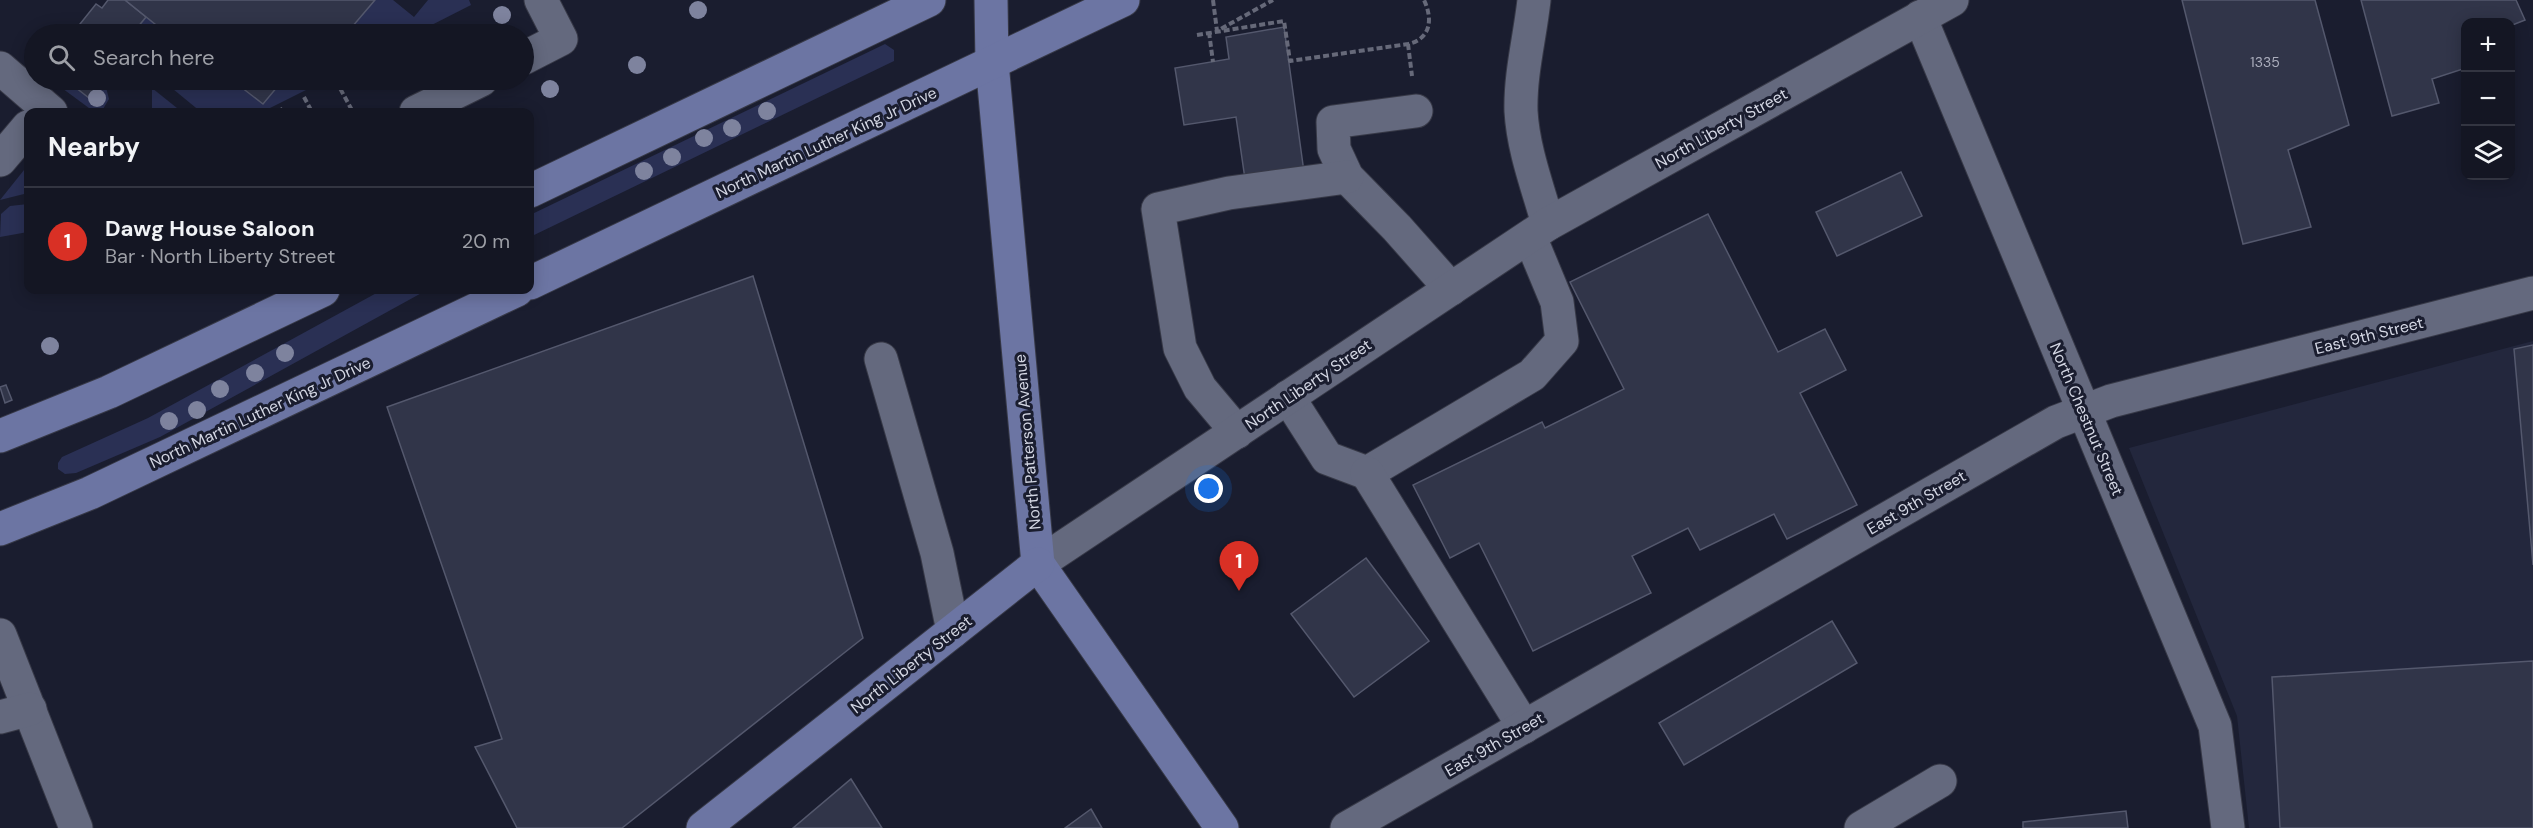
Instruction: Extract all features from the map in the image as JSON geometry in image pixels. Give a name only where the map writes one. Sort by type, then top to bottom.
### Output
[{"type":"main road","points":[[534,189],[929,0]]},
{"type":"main road","name":"North Patterson Avenue","points":[[991,0],[992,63],[1038,564],[1222,828]]},
{"type":"main road","name":"North Martin Luther King Jr Drive","points":[[534,281],[1123,0]]},
{"type":"main road","points":[[0,436],[109,392],[315,294]]},
{"type":"main road","name":"North Martin Luther King Jr Drive","points":[[0,529],[90,493],[509,294]]},
{"type":"main road","name":"North Liberty Street","points":[[703,828],[1038,564]]},
{"type":"street","points":[[534,53],[561,39],[541,0]]},
{"type":"street","points":[[1367,473],[1532,375],[1562,341],[1557,302],[1539,231],[1521,112],[1522,78],[1534,0]]},
{"type":"street","name":"North Liberty Street","points":[[1038,564],[1539,231],[1952,0]]},
{"type":"street","name":"North Chestnut Street","points":[[1920,17],[2215,726],[2228,828]]},
{"type":"street","points":[[0,68],[35,108]]},
{"type":"street","points":[[424,108],[461,90]]},
{"type":"street","points":[[1416,111],[1333,122],[1334,148],[1347,177],[1397,228],[1451,289]]},
{"type":"street","points":[[0,160],[24,134]]},
{"type":"street","points":[[1237,432],[1200,388],[1180,348],[1158,209],[1229,194],[1347,177]]},
{"type":"street","name":"East 9th Street","points":[[1347,828],[2016,444],[2083,410],[2122,398],[2533,293]]},
{"type":"street","points":[[881,359],[937,553],[953,631]]},
{"type":"street","points":[[1288,397],[1327,458],[1367,473],[1524,727]]},
{"type":"street","points":[[0,635],[15,713],[76,828]]},
{"type":"street","points":[[1861,828],[1940,781]]},
{"type":"path","points":[[1213,0],[1217,31]]},
{"type":"path","points":[[1217,31],[1273,0]]},
{"type":"path","points":[[1197,35],[1284,21],[1290,61],[1414,43],[1427,33],[1429,14],[1424,0]]},
{"type":"path","points":[[1209,32],[1213,62]]},
{"type":"path","points":[[341,90],[351,108]]},
{"type":"path","points":[[304,97],[310,108]]},
{"type":"shaded area","points":[[375,0],[393,0],[414,17],[428,0],[469,0],[471,5],[434,24],[355,24]]},
{"type":"shaded area","points":[[146,17],[155,24],[140,24]]},
{"type":"shaded area","points":[[885,44],[894,50],[894,61],[534,235],[534,213]]},
{"type":"shaded area","points":[[65,90],[107,90],[109,99],[104,108],[89,108]]},
{"type":"shaded area","points":[[152,90],[154,90],[177,108],[152,108]]},
{"type":"shaded area","points":[[174,90],[245,90],[263,104],[275,90],[306,90],[270,108],[196,108]]},
{"type":"shaded area","points":[[24,170],[24,194],[0,200]]},
{"type":"shaded area","points":[[24,204],[24,233],[0,237],[1,214],[10,206]]},
{"type":"shaded area","points":[[375,294],[420,294],[160,437],[76,473],[65,474],[58,469],[58,463],[62,457],[148,418]]},
{"type":"shaded area","points":[[2533,341],[2533,828],[2249,828],[2237,716],[2129,448]]},
{"type":"building","points":[[108,0],[125,0],[146,17],[140,24],[80,24],[96,4],[102,8]]},
{"type":"building","points":[[125,0],[375,0],[355,24],[155,24]]},
{"type":"building","points":[[2182,0],[2315,0],[2349,125],[2288,150],[2311,227],[2243,244]]},
{"type":"building","points":[[2361,0],[2516,0],[2525,20],[2515,24],[2515,18],[2461,18],[2461,70],[2432,79],[2439,103],[2392,116]]},
{"type":"building","points":[[1284,27],[1304,172],[1245,179],[1236,117],[1184,125],[1175,68],[1229,59],[1226,37]]},
{"type":"building","points":[[79,90],[96,90],[89,98]]},
{"type":"building","points":[[245,90],[275,90],[263,104]]},
{"type":"building","points":[[1901,172],[1922,216],[1837,256],[1816,212]]},
{"type":"building","points":[[1708,214],[1778,352],[1825,329],[1846,370],[1800,393],[1857,505],[1787,539],[1774,514],[1700,550],[1688,528],[1632,556],[1651,593],[1533,651],[1479,543],[1450,558],[1413,485],[1542,422],[1545,428],[1624,389],[1570,282]]},
{"type":"building","points":[[753,276],[863,638],[622,828],[517,828],[475,747],[502,739],[387,407]]},
{"type":"building","points":[[2533,345],[2533,565],[2514,349]]},
{"type":"building","points":[[6,385],[12,400],[5,403],[0,387]]},
{"type":"building","points":[[1366,558],[1429,641],[1354,697],[1291,614]]},
{"type":"building","points":[[1832,621],[1857,663],[1684,765],[1659,723]]},
{"type":"building","points":[[2533,661],[2533,828],[2280,828],[2272,677]]},
{"type":"building","points":[[851,779],[882,828],[793,828]]},
{"type":"building","points":[[1091,809],[1102,828],[1065,828]]},
{"type":"building","points":[[2126,811],[2128,828],[2023,828],[2023,822]]},
{"type":"place","name":"Dawg House Saloon","points":[[1239,591]]}]
